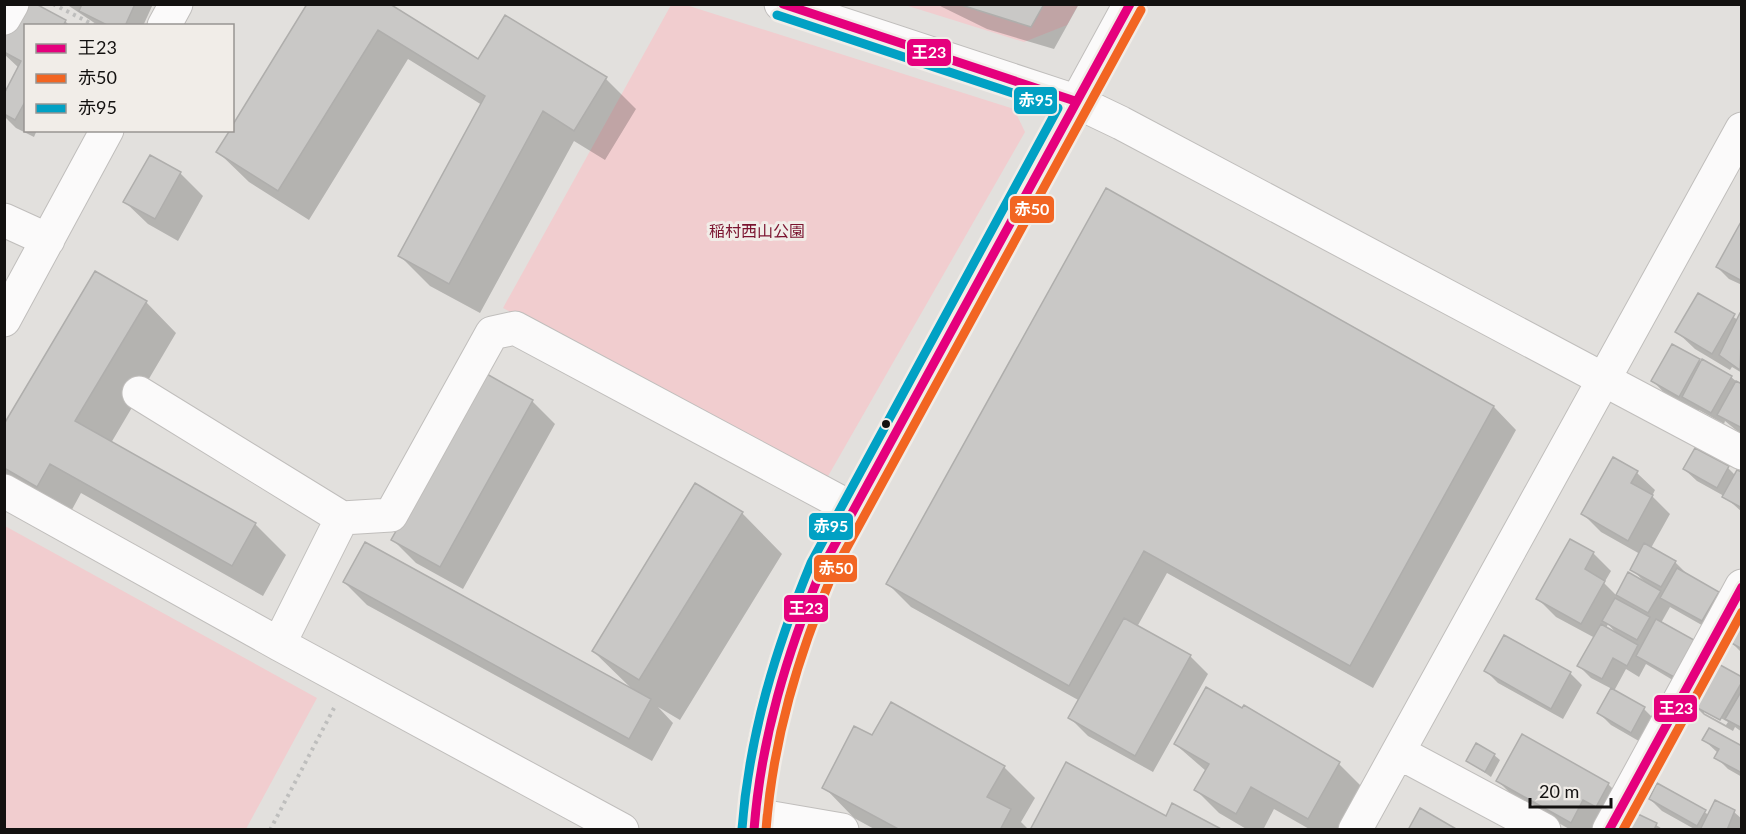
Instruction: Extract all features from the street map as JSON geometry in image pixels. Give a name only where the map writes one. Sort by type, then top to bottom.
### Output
[{"type":"street","points":[[4,18],[12,4]]},
{"type":"street","points":[[165,24],[176,4]]},
{"type":"street","points":[[781,4],[1075,101],[1121,123],[1742,453]]},
{"type":"street","points":[[842,830],[754,822],[763,748],[799,621],[853,509],[1130,4]]},
{"type":"street","points":[[1355,830],[1742,129]]},
{"type":"street","points":[[4,320],[106,132]]},
{"type":"street","points":[[4,220],[48,240]]},
{"type":"street","points":[[139,393],[342,518],[391,515],[492,333],[515,328],[853,509]]},
{"type":"street","points":[[4,490],[348,682],[622,830]]},
{"type":"street","points":[[279,644],[342,518]]},
{"type":"street","points":[[1609,830],[1742,586]]},
{"type":"street","points":[[1398,752],[1545,830]]},
{"type":"path","points":[[54,4],[92,24]]},
{"type":"path","points":[[270,830],[348,682]]},
{"type":"green space","name":"稲村西山公園","points":[[671,5],[686,5],[1014,109],[1025,132],[823,485],[503,308]]},
{"type":"green space","points":[[905,5],[1078,5],[1067,25],[1024,42]]},
{"type":"green space","points":[[5,526],[317,698],[246,829],[5,829]]},
{"type":"building","points":[[19,4],[36,4],[66,20],[64,24],[24,24],[24,104],[15,120],[4,114],[4,94],[21,61],[4,52],[4,33]]},
{"type":"building","points":[[82,4],[135,4],[126,24],[105,24],[79,11]]},
{"type":"building","points":[[307,4],[390,4],[478,59],[505,15],[607,77],[574,131],[543,111],[449,284],[398,256],[485,96],[378,30],[278,191],[216,152],[229,132],[234,132],[234,123]]},
{"type":"building","points":[[958,4],[1044,4],[1031,27]]},
{"type":"building","points":[[150,155],[181,172],[155,219],[123,202]]},
{"type":"building","points":[[1106,188],[1494,406],[1350,666],[1144,551],[1069,686],[886,584]]},
{"type":"building","points":[[1742,220],[1742,281],[1716,267]]},
{"type":"building","points":[[95,271],[147,301],[75,421],[256,523],[232,566],[50,464],[37,487],[4,468],[4,424]]},
{"type":"building","points":[[1698,293],[1735,314],[1712,354],[1675,332]]},
{"type":"building","points":[[1740,313],[1742,314],[1740,370],[1719,355]]},
{"type":"building","points":[[1672,344],[1700,359],[1679,397],[1651,381]]},
{"type":"building","points":[[1702,359],[1732,376],[1711,413],[1682,397]]},
{"type":"building","points":[[485,373],[533,400],[440,567],[391,540]]},
{"type":"building","points":[[1736,381],[1742,384],[1742,428],[1717,415]]},
{"type":"building","points":[[1695,448],[1729,466],[1717,488],[1683,469]]},
{"type":"building","points":[[1613,457],[1638,471],[1631,483],[1653,495],[1628,541],[1581,514]]},
{"type":"building","points":[[1737,470],[1742,472],[1742,508],[1722,497]]},
{"type":"building","points":[[695,483],[743,512],[639,680],[592,651]]},
{"type":"building","points":[[1570,539],[1594,552],[1585,569],[1605,581],[1581,624],[1536,599]]},
{"type":"building","points":[[365,542],[651,699],[629,739],[343,582]]},
{"type":"building","points":[[1644,543],[1676,561],[1661,587],[1630,570]]},
{"type":"building","points":[[1677,568],[1719,592],[1702,621],[1660,598]]},
{"type":"building","points":[[1628,572],[1661,591],[1648,613],[1616,595]]},
{"type":"building","points":[[1615,598],[1650,617],[1637,640],[1602,621]]},
{"type":"building","points":[[1742,617],[1742,649],[1728,641]]},
{"type":"building","points":[[1124,618],[1191,655],[1135,756],[1068,718]]},
{"type":"building","points":[[1656,619],[1694,640],[1674,677],[1636,656]]},
{"type":"building","points":[[1601,624],[1638,645],[1627,666],[1613,658],[1602,679],[1577,666]]},
{"type":"building","points":[[1504,635],[1571,672],[1551,709],[1484,671]]},
{"type":"building","points":[[1713,661],[1742,677],[1742,682],[1720,720],[1690,704]]},
{"type":"building","points":[[1206,687],[1242,708],[1244,705],[1340,762],[1308,819],[1251,787],[1236,814],[1194,790],[1209,764],[1174,744]]},
{"type":"building","points":[[1611,688],[1645,707],[1631,733],[1597,713]]},
{"type":"building","points":[[1742,690],[1742,728],[1725,719]]},
{"type":"building","points":[[891,702],[1005,766],[987,797],[1011,809],[1000,830],[900,830],[822,788],[854,726],[872,735]]},
{"type":"building","points":[[1709,728],[1742,746],[1742,773],[1714,758],[1719,749],[1702,740]]},
{"type":"building","points":[[1522,734],[1609,783],[1596,807],[1583,800],[1571,823],[1496,781]]},
{"type":"building","points":[[1476,743],[1495,754],[1485,772],[1466,761]]},
{"type":"building","points":[[1066,762],[1166,816],[1172,803],[1223,830],[1030,830]]},
{"type":"building","points":[[1657,783],[1706,810],[1697,826],[1649,799]]},
{"type":"building","points":[[1715,800],[1735,810],[1727,830],[1700,830]]},
{"type":"building","points":[[1420,808],[1458,830],[1408,830]]},
{"type":"building","points":[[1638,814],[1657,823],[1654,830],[1630,830]]},
{"type":"transit line","name":"王23","points":[[783,4],[1075,101]]},
{"type":"transit line","name":"王23","points":[[754,830],[757,796],[769,729],[787,664],[822,568],[1130,4]]},
{"type":"transit line","name":"赤50","points":[[766,830],[774,763],[789,698],[809,635],[833,573],[1141,10]]},
{"type":"transit line","name":"赤95","points":[[742,829],[745,794],[757,727],[775,661],[811,563],[1058,108],[777,15]]},
{"type":"transit line","name":"王23","points":[[1609,830],[1742,587]]},
{"type":"transit line","name":"赤50","points":[[1623,830],[1742,612]]}]
